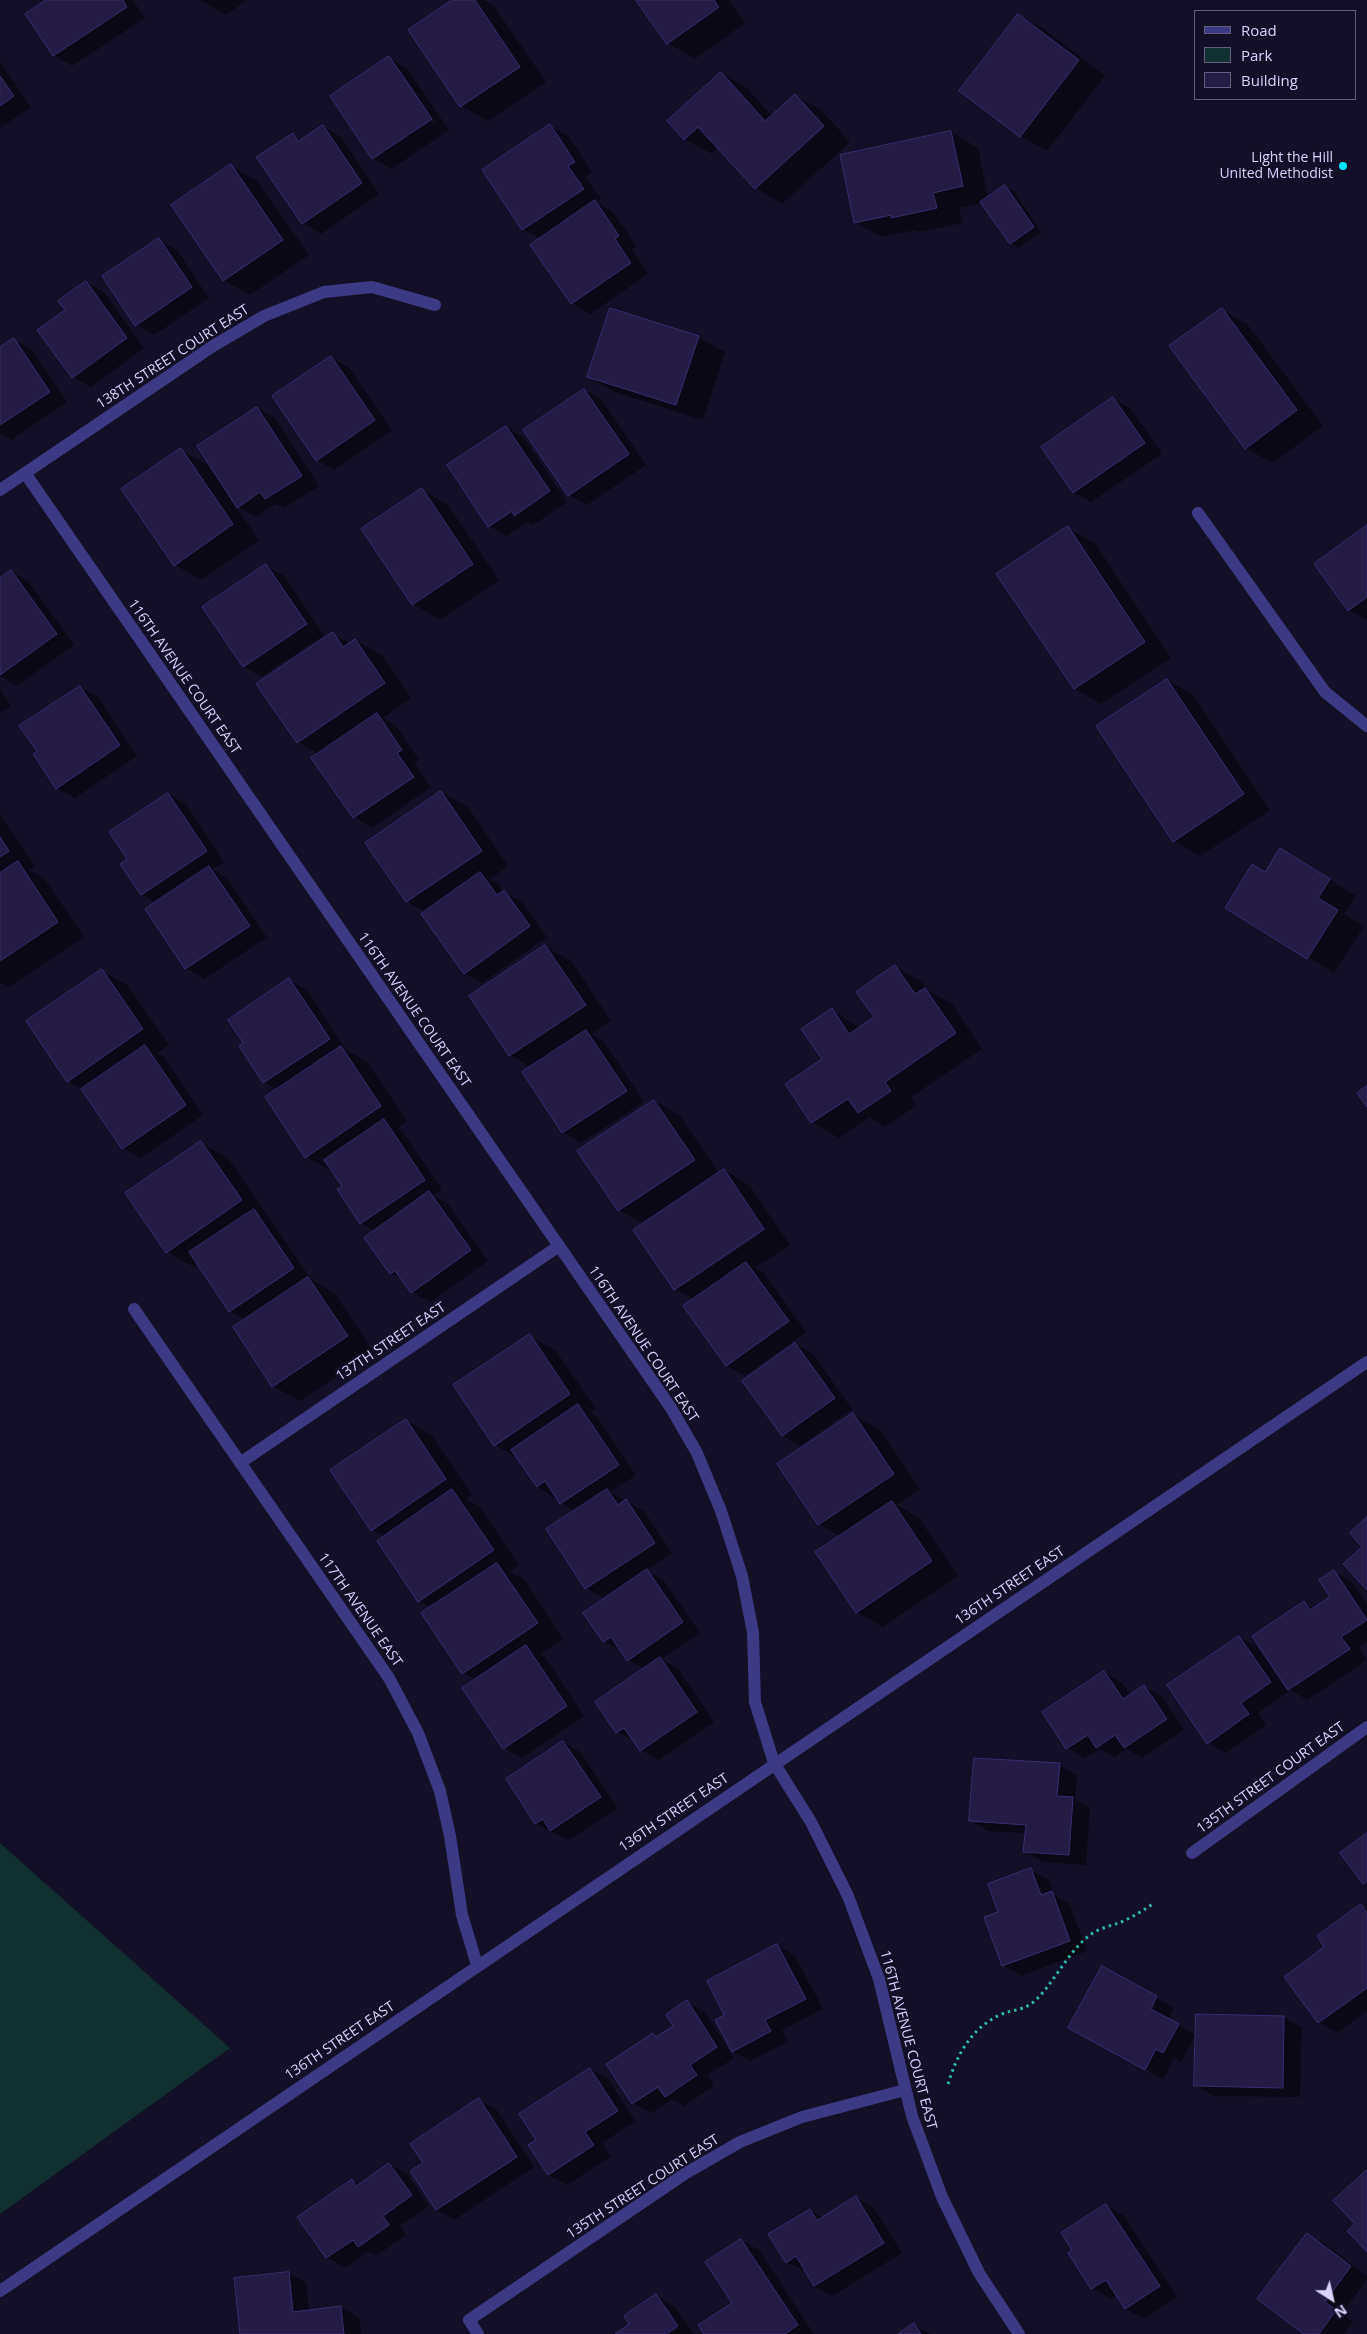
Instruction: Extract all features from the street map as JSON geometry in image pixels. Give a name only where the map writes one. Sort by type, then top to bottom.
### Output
[{"type":"street","name":"138TH STREET COURT EAST","points":[[0,490],[213,346],[264,316],[324,292],[372,287],[436,305]]},
{"type":"street","name":"116TH AVENUE COURT EAST","points":[[25,473],[559,1246],[670,1408],[697,1452],[721,1512],[742,1576],[754,1633],[755,1702],[774,1763],[811,1822],[848,1896],[879,1979],[915,2126],[942,2198],[979,2273],[1019,2334]]},
{"type":"street","points":[[1198,513],[1325,692],[1367,726]]},
{"type":"street","name":"137TH STREET EAST","points":[[240,1463],[559,1246]]},
{"type":"street","name":"117TH AVENUE EAST","points":[[134,1309],[389,1678],[418,1733],[440,1791],[450,1836],[462,1915],[477,1965]]},
{"type":"street","name":"136TH STREET EAST","points":[[0,2291],[774,1763],[1367,1362]]},
{"type":"street","name":"135TH STREET COURT EAST","points":[[1192,1853],[1367,1727]]},
{"type":"street","name":"135TH STREET COURT EAST","points":[[478,2334],[469,2320],[686,2173],[740,2142],[802,2117],[905,2090]]},
{"type":"path","points":[[948,2084],[961,2051],[968,2040],[981,2028],[994,2018],[1030,2004],[1038,1997],[1060,1967],[1090,1934],[1122,1922],[1154,1903]]},
{"type":"green space","points":[[0,1843],[230,2048],[0,2214]]},
{"type":"building","points":[[46,0],[123,0],[127,7],[53,56],[25,14]]},
{"type":"building","points":[[452,0],[475,0],[520,67],[460,107],[408,30]]},
{"type":"building","points":[[636,0],[714,0],[719,7],[667,44]]},
{"type":"building","points":[[1018,14],[1079,60],[1020,137],[959,91]]},
{"type":"building","points":[[389,56],[432,119],[372,159],[330,96]]},
{"type":"building","points":[[721,72],[765,121],[795,94],[824,126],[755,189],[698,127],[684,140],[667,121]]},
{"type":"building","points":[[0,76],[14,96],[0,106]]},
{"type":"building","points":[[550,124],[575,162],[568,166],[584,189],[522,230],[482,170]]},
{"type":"building","points":[[323,125],[362,183],[302,224],[256,157],[293,133],[298,141]]},
{"type":"building","points":[[951,131],[963,186],[933,193],[937,208],[891,218],[891,215],[854,223],[840,155]]},
{"type":"building","points":[[231,164],[283,240],[223,281],[171,205]]},
{"type":"building","points":[[1005,185],[1034,227],[1010,244],[980,202]]},
{"type":"building","points":[[595,200],[619,236],[615,239],[631,263],[571,304],[530,245]]},
{"type":"building","points":[[159,238],[192,287],[135,326],[102,276]]},
{"type":"building","points":[[86,281],[127,338],[72,378],[37,330],[65,310],[58,301]]},
{"type":"building","points":[[610,308],[699,336],[676,405],[587,377]]},
{"type":"building","points":[[1222,308],[1297,410],[1245,449],[1169,346]]},
{"type":"building","points":[[14,338],[50,392],[0,425],[0,347]]},
{"type":"building","points":[[331,356],[375,420],[316,461],[272,396]]},
{"type":"building","points":[[584,389],[629,454],[568,496],[523,430]]},
{"type":"building","points":[[1113,397],[1145,443],[1073,493],[1041,447]]},
{"type":"building","points":[[257,407],[302,476],[265,499],[260,492],[237,508],[197,446]]},
{"type":"building","points":[[506,426],[550,491],[514,516],[512,511],[488,527],[447,465]]},
{"type":"building","points":[[181,448],[233,524],[174,566],[121,489]]},
{"type":"building","points":[[422,488],[473,564],[412,605],[361,529]]},
{"type":"building","points":[[1367,525],[1367,597],[1348,611],[1314,564]]},
{"type":"building","points":[[1068,526],[1145,642],[1074,689],[996,574]]},
{"type":"building","points":[[266,564],[307,624],[243,667],[202,607]]},
{"type":"building","points":[[11,570],[57,634],[0,675],[0,578]]},
{"type":"building","points":[[333,632],[343,647],[355,639],[385,683],[297,743],[256,684]]},
{"type":"building","points":[[1167,679],[1244,794],[1173,842],[1096,726]]},
{"type":"building","points":[[80,686],[120,745],[56,789],[33,754],[37,751],[19,726]]},
{"type":"building","points":[[377,713],[402,750],[397,753],[414,777],[353,818],[311,758]]},
{"type":"building","points":[[441,791],[482,851],[406,902],[365,843]]},
{"type":"building","points":[[168,793],[207,851],[141,895],[120,864],[127,859],[109,832]]},
{"type":"building","points":[[0,837],[9,851],[0,857]]},
{"type":"building","points":[[1280,848],[1330,879],[1318,898],[1338,910],[1307,959],[1225,908],[1252,864],[1265,872]]},
{"type":"building","points":[[18,861],[58,922],[0,961],[0,873]]},
{"type":"building","points":[[209,866],[250,926],[185,969],[145,909]]},
{"type":"building","points":[[480,872],[497,895],[504,890],[530,926],[464,974],[421,914]]},
{"type":"building","points":[[545,945],[586,1005],[509,1056],[469,996]]},
{"type":"building","points":[[895,965],[915,994],[925,988],[956,1033],[885,1082],[891,1091],[858,1113],[848,1099],[811,1123],[785,1084],[822,1059],[801,1029],[832,1008],[849,1034],[874,1017],[856,992]]},
{"type":"building","points":[[102,969],[143,1029],[67,1082],[26,1021]]},
{"type":"building","points":[[289,978],[330,1039],[263,1083],[239,1046],[243,1043],[228,1020]]},
{"type":"building","points":[[586,1030],[627,1091],[562,1133],[522,1072]]},
{"type":"building","points":[[145,1045],[186,1105],[122,1149],[81,1089]]},
{"type":"building","points":[[341,1046],[381,1106],[305,1158],[265,1097]]},
{"type":"building","points":[[1367,1086],[1367,1107],[1357,1093]]},
{"type":"building","points":[[654,1100],[695,1160],[618,1211],[577,1151]]},
{"type":"building","points":[[384,1119],[425,1180],[360,1224],[337,1189],[342,1186],[324,1160]]},
{"type":"building","points":[[201,1141],[242,1200],[166,1253],[125,1193]]},
{"type":"building","points":[[724,1169],[764,1229],[674,1290],[633,1230]]},
{"type":"building","points":[[429,1191],[471,1250],[411,1293],[395,1271],[390,1274],[364,1238]]},
{"type":"building","points":[[254,1209],[294,1268],[229,1312],[189,1252]]},
{"type":"building","points":[[746,1262],[789,1321],[726,1366],[683,1306]]},
{"type":"building","points":[[308,1277],[348,1336],[272,1387],[233,1327]]},
{"type":"building","points":[[530,1334],[570,1394],[494,1446],[453,1385]]},
{"type":"building","points":[[795,1343],[835,1398],[782,1436],[742,1381]]},
{"type":"building","points":[[578,1404],[619,1465],[560,1504],[545,1481],[537,1487],[511,1450]]},
{"type":"building","points":[[853,1413],[894,1474],[818,1525],[777,1464]]},
{"type":"building","points":[[406,1419],[446,1479],[371,1531],[330,1470]]},
{"type":"building","points":[[452,1489],[494,1550],[418,1602],[377,1541]]},
{"type":"building","points":[[607,1489],[618,1505],[626,1499],[655,1543],[585,1589],[546,1529]]},
{"type":"building","points":[[892,1501],[932,1561],[856,1613],[815,1552]]},
{"type":"building","points":[[1367,1517],[1367,1590],[1343,1564],[1362,1547],[1350,1533]]},
{"type":"building","points":[[497,1563],[538,1623],[462,1674],[421,1613]]},
{"type":"building","points":[[647,1569],[683,1622],[627,1661],[611,1637],[603,1642],[583,1613]]},
{"type":"building","points":[[1334,1570],[1367,1620],[1341,1637],[1350,1649],[1288,1690],[1252,1636],[1304,1601],[1310,1610],[1330,1597],[1319,1580]]},
{"type":"building","points":[[1239,1636],[1271,1682],[1241,1703],[1249,1714],[1207,1744],[1167,1685]]},
{"type":"building","points":[[526,1645],[567,1706],[503,1749],[462,1688]]},
{"type":"building","points":[[660,1657],[697,1712],[640,1751],[624,1728],[616,1733],[595,1702]]},
{"type":"building","points":[[1104,1671],[1123,1699],[1144,1685],[1167,1719],[1124,1748],[1115,1735],[1096,1748],[1088,1735],[1066,1749],[1042,1712]]},
{"type":"building","points":[[563,1741],[601,1797],[550,1831],[543,1819],[535,1824],[506,1779]]},
{"type":"building","points":[[974,1758],[1060,1763],[1057,1796],[1073,1797],[1069,1855],[1023,1852],[1026,1825],[969,1821]]},
{"type":"building","points":[[1367,1833],[1367,1881],[1363,1884],[1340,1853]]},
{"type":"building","points":[[1031,1868],[1041,1895],[1052,1891],[1070,1941],[1002,1966],[984,1917],[998,1912],[988,1884]]},
{"type":"building","points":[[1361,1904],[1367,1913],[1367,1988],[1318,2023],[1284,1977],[1324,1947],[1317,1936]]},
{"type":"building","points":[[777,1944],[806,1999],[765,2020],[771,2031],[732,2052],[715,2020],[724,2015],[707,1981]]},
{"type":"building","points":[[1102,1966],[1157,1996],[1151,2009],[1179,2024],[1163,2053],[1156,2049],[1145,2070],[1068,2028]]},
{"type":"building","points":[[687,2000],[717,2047],[690,2065],[697,2075],[665,2097],[658,2087],[632,2104],[606,2064],[653,2033],[656,2037],[673,2026],[666,2015]]},
{"type":"building","points":[[1196,2014],[1284,2016],[1283,2088],[1194,2086]]},
{"type":"building","points":[[590,2068],[618,2111],[585,2132],[594,2145],[548,2175],[528,2145],[536,2140],[519,2114]]},
{"type":"building","points":[[479,2098],[517,2157],[436,2210],[410,2171],[423,2163],[410,2144]]},
{"type":"building","points":[[389,2163],[412,2195],[383,2216],[389,2225],[358,2247],[353,2240],[326,2258],[297,2217],[352,2179],[356,2186]]},
{"type":"building","points":[[1367,2170],[1367,2252],[1347,2231],[1355,2224],[1333,2201]]},
{"type":"building","points":[[856,2196],[884,2243],[814,2286],[796,2256],[786,2263],[768,2234],[810,2209],[817,2220]]},
{"type":"building","points":[[1106,2204],[1160,2286],[1125,2309],[1106,2280],[1091,2289],[1068,2253],[1072,2250],[1061,2233]]},
{"type":"building","points":[[1307,2233],[1351,2266],[1325,2302],[1336,2310],[1319,2334],[1304,2334],[1257,2299]]},
{"type":"building","points":[[741,2239],[798,2325],[785,2334],[704,2334],[698,2325],[732,2303],[705,2262]]},
{"type":"building","points":[[289,2272],[293,2312],[341,2306],[344,2334],[240,2334],[234,2278]]},
{"type":"building","points":[[656,2294],[678,2326],[667,2334],[615,2334],[629,2324],[624,2316]]},
{"type":"building","points":[[914,2323],[921,2334],[898,2334]]},
{"type":"place","name":"Light the Hill United Methodist","points":[[1343,166]]}]
